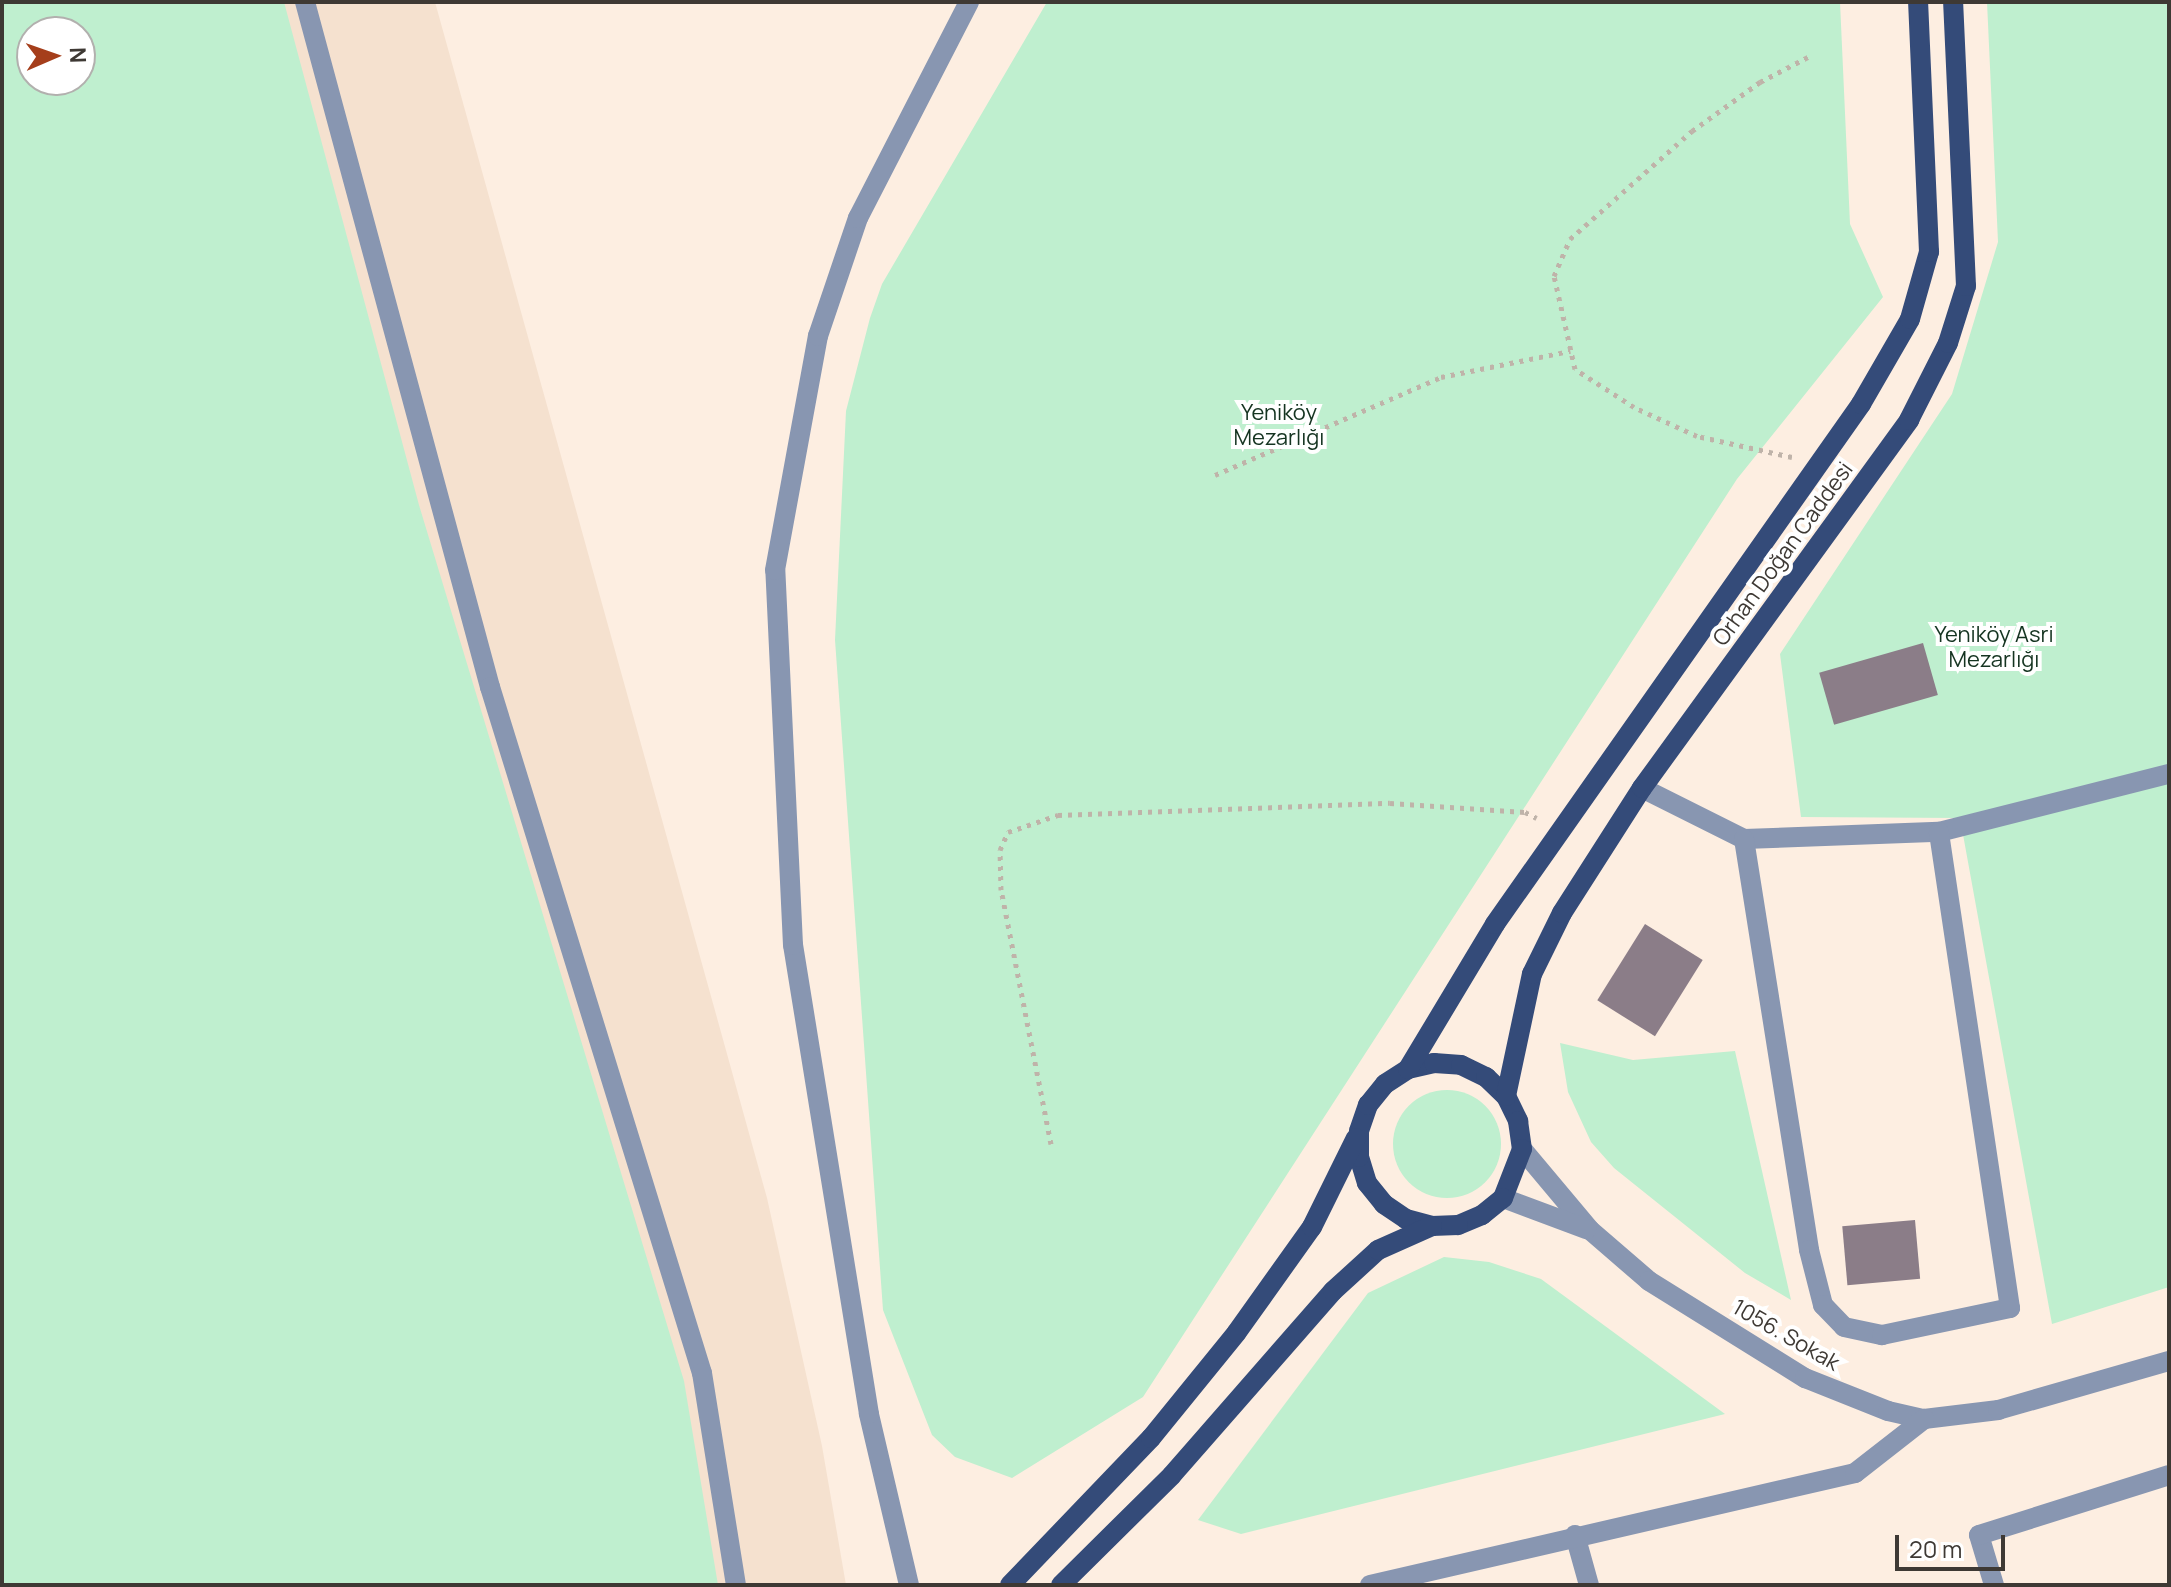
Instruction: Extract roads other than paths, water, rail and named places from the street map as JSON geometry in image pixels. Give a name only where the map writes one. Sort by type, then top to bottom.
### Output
[{"type":"main road","points":[[1408,1069],[1559,830],[1820,463],[1910,319],[1929,252],[1918,2]]},
{"type":"main road","name":"Orhan Doğan Caddesi","points":[[1506,1096],[1532,974],[1562,913],[1642,788],[1909,420],[1948,343],[1966,286],[1953,2]]},
{"type":"main road","points":[[1010,1585],[1151,1438],[1237,1332],[1312,1227],[1359,1131],[1368,1105],[1385,1084],[1408,1069],[1434,1063],[1461,1065],[1486,1077],[1506,1096],[1518,1121],[1522,1149],[1503,1198],[1482,1215],[1458,1225],[1432,1226],[1406,1219],[1384,1204],[1367,1183],[1359,1157],[1359,1131]]},
{"type":"main road","points":[[1061,1585],[1172,1475],[1333,1291],[1378,1250],[1432,1226]]},
{"type":"street","points":[[305,2],[490,687],[702,1373],[736,1585]]},
{"type":"street","points":[[909,1585],[869,1414],[793,945],[775,570],[818,336],[858,218],[969,2]]},
{"type":"street","points":[[1642,788],[1744,839],[1939,832],[2169,774]]},
{"type":"street","points":[[1744,839],[1809,1250],[1823,1305],[1844,1327],[1882,1335],[2010,1308],[1939,832]]},
{"type":"street","points":[[1522,1149],[1590,1230]]},
{"type":"street","points":[[1503,1198],[1590,1230]]},
{"type":"street","name":"1056. Sokak","points":[[1590,1230],[1649,1281],[1805,1378],[1924,1419],[1998,1410],[2169,1361]]},
{"type":"street","points":[[1370,1585],[1575,1535],[1855,1473],[1924,1419]]},
{"type":"street","points":[[1994,1585],[1979,1535],[2169,1475]]},
{"type":"street","points":[[1575,1535],[1589,1585]]},
{"type":"park label","name":"Yeniköy Mezarlığı","points":[[1279,424]]},
{"type":"park label","name":"Yeniköy Asri Mezarlığı","points":[[1994,646]]}]
